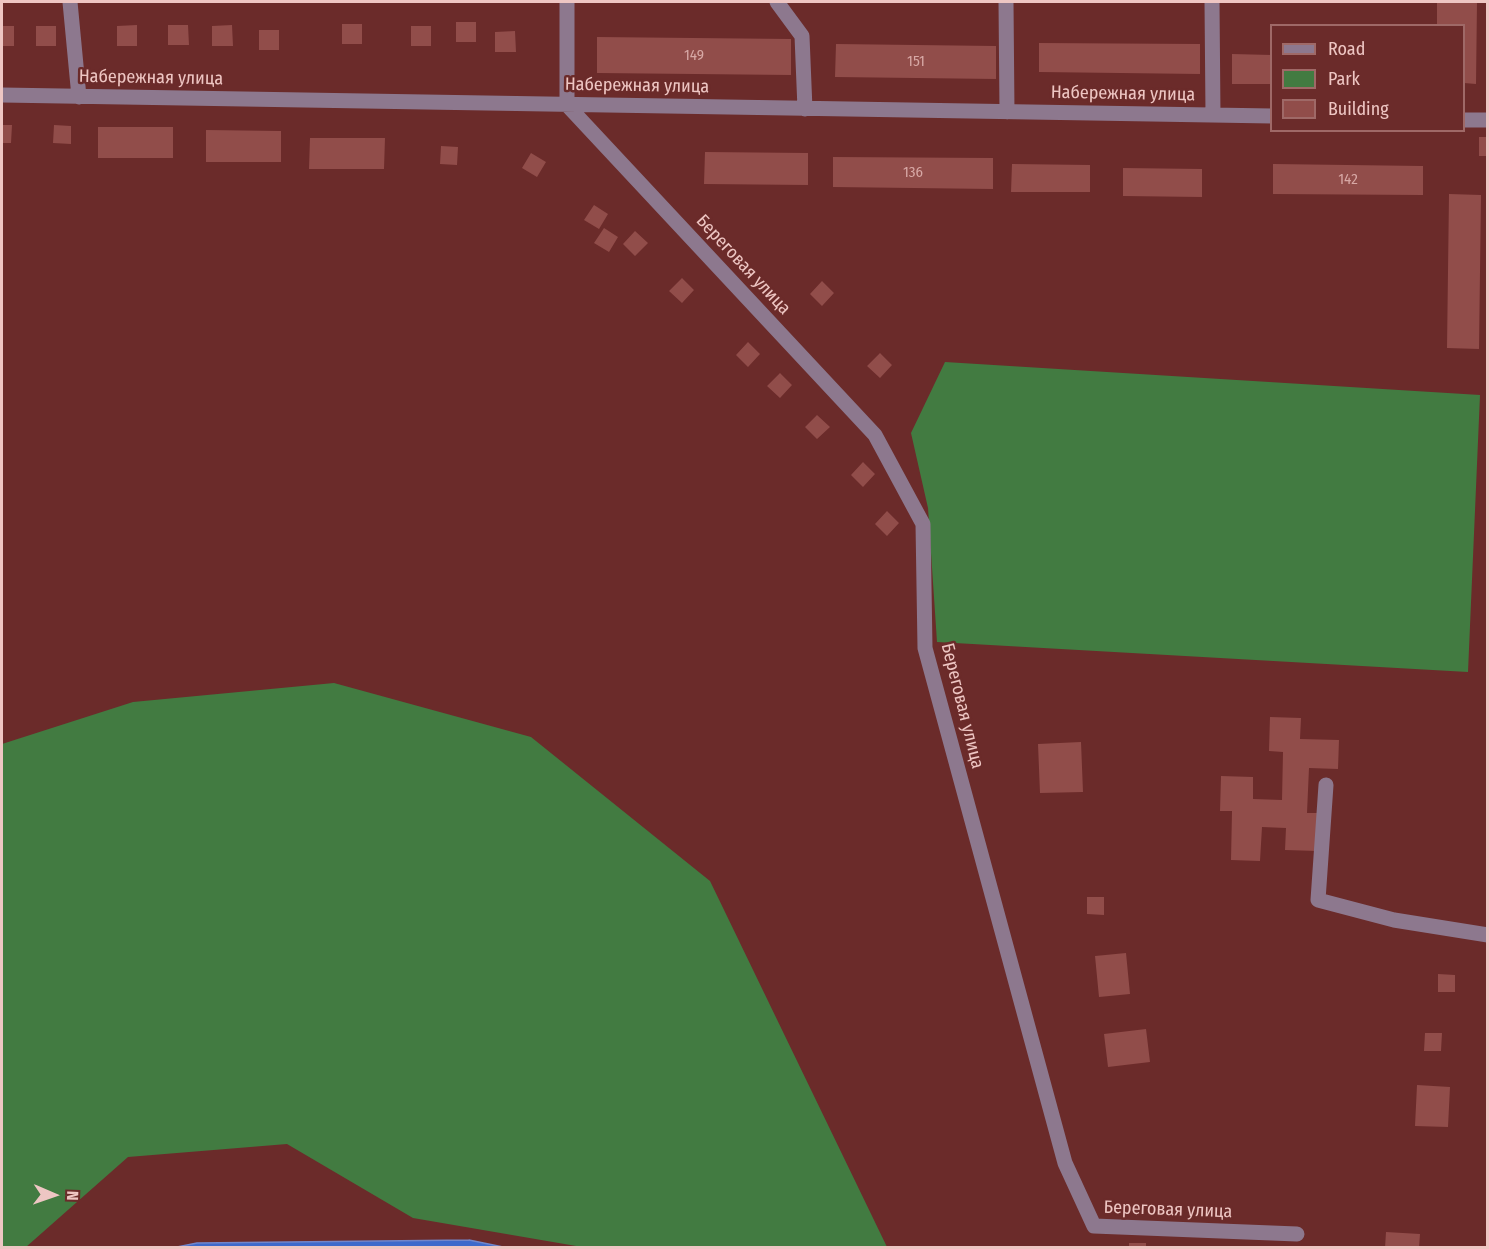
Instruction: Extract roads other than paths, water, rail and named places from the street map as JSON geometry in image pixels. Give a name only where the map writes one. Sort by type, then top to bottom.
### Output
[{"type":"street","points":[[70,2],[80,97]]},
{"type":"street","points":[[567,2],[567,105]]},
{"type":"street","points":[[777,2],[802,36],[805,109]]},
{"type":"street","points":[[1006,2],[1007,112]]},
{"type":"street","points":[[1212,2],[1213,115]]},
{"type":"street","name":"Набережная улица","points":[[2,95],[1270,116]]},
{"type":"street","name":"Береговая улица","points":[[567,105],[875,435],[922,524],[925,648],[1065,1163],[1094,1226],[1297,1234]]},
{"type":"street","points":[[1465,120],[1488,120]]},
{"type":"street","points":[[1326,784],[1318,900],[1395,920],[1488,935]]},
{"type":"water","points":[[469,1240],[503,1247],[177,1247],[197,1243]]}]
